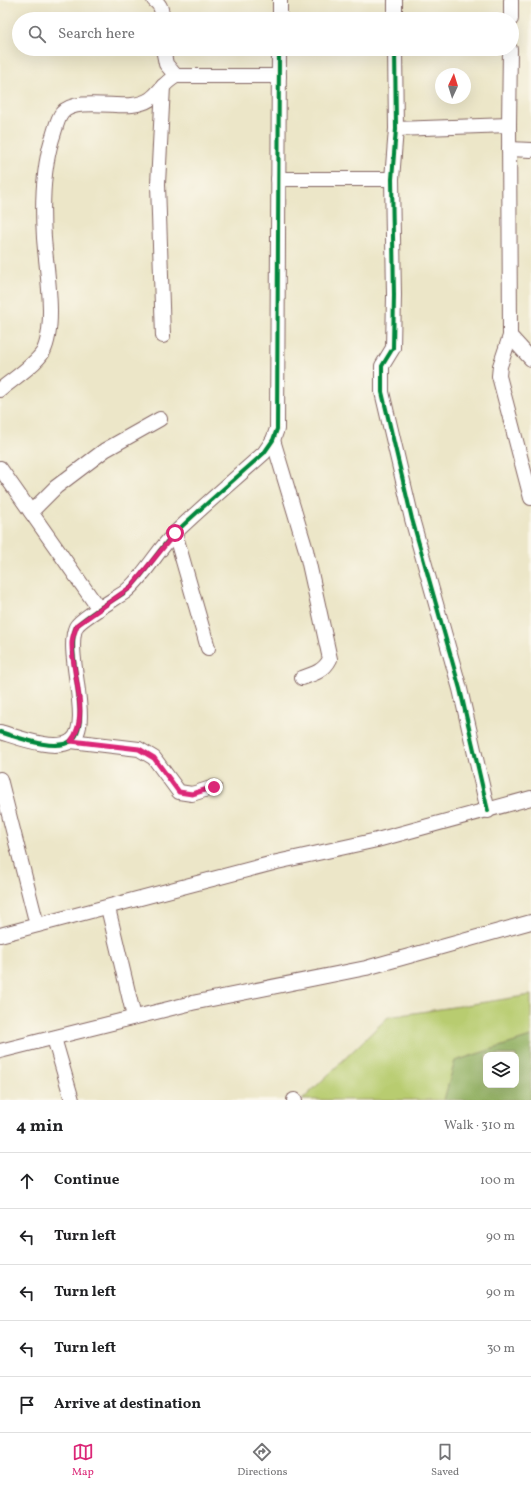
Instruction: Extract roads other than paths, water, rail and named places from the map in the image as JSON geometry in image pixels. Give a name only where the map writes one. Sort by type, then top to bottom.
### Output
[{"type":"street","points":[[154,0],[159,4],[162,12]]},
{"type":"street","points":[[280,0],[280,12]]},
{"type":"street","points":[[395,0],[395,12]]},
{"type":"street","points":[[511,0],[511,12]]},
{"type":"street","points":[[165,56],[166,64],[176,76]]},
{"type":"street","points":[[71,741],[77,731],[80,709],[72,644],[73,635],[77,625],[99,609],[109,604],[131,587],[175,533],[264,453],[273,440],[277,429],[279,56]]},
{"type":"street","points":[[395,56],[396,129],[392,179],[394,295],[393,348],[382,366],[382,392],[412,519],[460,689],[488,811]]},
{"type":"street","points":[[510,56],[510,336],[500,366],[499,376],[531,498]]},
{"type":"street","points":[[0,390],[34,362],[42,353],[47,343],[49,302],[44,236],[44,197],[47,160],[61,114],[74,105],[116,106],[147,102],[163,86],[176,76],[279,76]]},
{"type":"street","points":[[163,86],[158,184],[163,336]]},
{"type":"street","points":[[396,129],[509,125]]},
{"type":"street","points":[[509,150],[531,150]]},
{"type":"street","points":[[278,179],[392,179]]},
{"type":"street","points":[[510,336],[531,359]]},
{"type":"street","points":[[31,512],[56,487],[105,450],[160,418]]},
{"type":"street","points":[[273,440],[306,550],[330,658],[326,666],[316,673],[302,678]]},
{"type":"street","points":[[0,468],[99,609]]},
{"type":"street","points":[[175,533],[208,648]]},
{"type":"street","points":[[0,732],[33,742],[53,744],[71,741],[139,749],[154,758],[179,792],[192,794],[214,787]]},
{"type":"street","points":[[0,779],[37,925]]},
{"type":"street","points":[[0,934],[108,908],[277,862],[377,840],[488,811],[531,798]]},
{"type":"street","points":[[108,908],[134,1017]]},
{"type":"street","points":[[0,1052],[192,1002],[366,968],[531,922]]},
{"type":"street","points":[[54,1038],[72,1100]]}]
